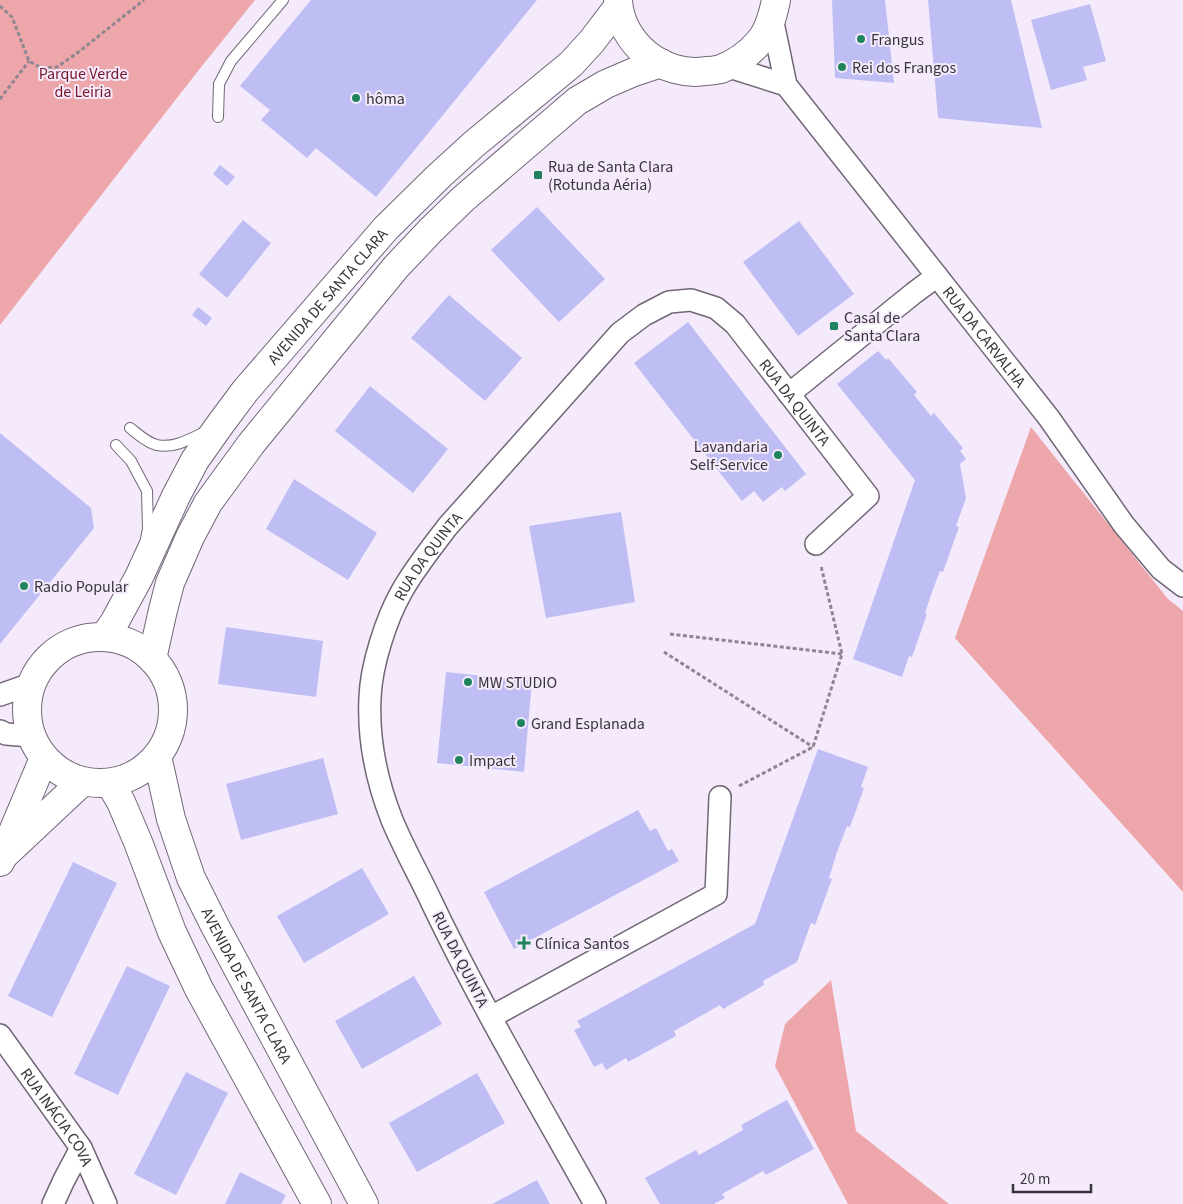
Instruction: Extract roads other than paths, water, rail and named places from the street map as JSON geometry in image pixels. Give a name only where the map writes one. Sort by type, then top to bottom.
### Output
[{"type":"main road","points":[[618,4],[625,28],[637,46],[654,60],[675,69],[697,73],[720,69],[741,59],[760,42],[774,9]]},
{"type":"main road","name":"AVENIDA DE SANTA CLARA","points":[[104,637],[140,577],[176,496],[195,460],[245,391],[386,228],[453,163],[571,64],[592,41],[618,4]]},
{"type":"main road","name":"AVENIDA DE SANTA CLARA","points":[[152,659],[162,610],[170,583],[190,537],[208,503],[251,444],[396,267],[463,199],[577,101],[613,81],[661,63]]},
{"type":"main road","points":[[104,637],[122,640],[138,648],[152,659],[165,676],[172,696],[173,718],[168,738],[157,756],[144,769],[128,778],[110,783],[82,782],[61,772],[38,747],[27,719],[27,701],[31,684],[43,664],[60,649],[81,640],[104,637]]},
{"type":"main road","points":[[1,859],[38,747]]},
{"type":"main road","name":"AVENIDA DE SANTA CLARA","points":[[157,756],[171,818],[191,878],[364,1204]]},
{"type":"main road","points":[[1,859],[82,782]]},
{"type":"main road","points":[[110,783],[121,802],[172,932],[199,989],[317,1204]]},
{"type":"street","name":"RUA DA CARVALHA","points":[[774,9],[786,85],[1049,418],[1124,525],[1161,569],[1183,586]]},
{"type":"street","points":[[726,66],[786,85]]},
{"type":"street","points":[[789,394],[937,276]]},
{"type":"street","name":"RUA DA QUINTA","points":[[595,1204],[457,955],[392,820],[378,774],[371,739],[370,698],[376,659],[386,625],[401,591],[448,526],[620,333],[644,315],[670,302],[692,300],[716,308],[735,324],[868,496],[816,544]]},
{"type":"street","points":[[0,694],[31,684]]},
{"type":"street","points":[[0,731],[38,747]]},
{"type":"street","points":[[491,1017],[716,894],[720,797]]},
{"type":"street","name":"RUA INÁCIA COVA","points":[[0,1035],[81,1148],[106,1204]]},
{"type":"street","points":[[54,1204],[81,1148]]},
{"type":"lane","points":[[218,117],[219,84],[231,61],[283,0]]},
{"type":"lane","points":[[130,428],[156,446],[168,446],[183,442],[219,426]]},
{"type":"lane","points":[[116,445],[131,461],[147,491],[148,530],[140,577]]},
{"type":"place","name":"Frangus","points":[[861,39]]},
{"type":"place","name":"Rei dos Frangos","points":[[842,67]]},
{"type":"place","name":"hôma","points":[[356,98]]},
{"type":"place","name":"Rua de Santa Clara (Rotunda Aéria)","points":[[538,175]]},
{"type":"place","name":"Casal de Santa Clara","points":[[834,326]]},
{"type":"place","name":"Lavandaria Self-Service","points":[[778,455]]},
{"type":"place","name":"Radio Popular","points":[[24,586]]},
{"type":"place","name":"MW STUDIO","points":[[468,682]]},
{"type":"place","name":"Grand Esplanada","points":[[521,723]]},
{"type":"place","name":"Impact","points":[[459,760]]},
{"type":"place","name":"Clínica Santos","points":[[524,943]]},
{"type":"park label","name":"Parque Verde de Leiria","points":[[83,82]]}]
